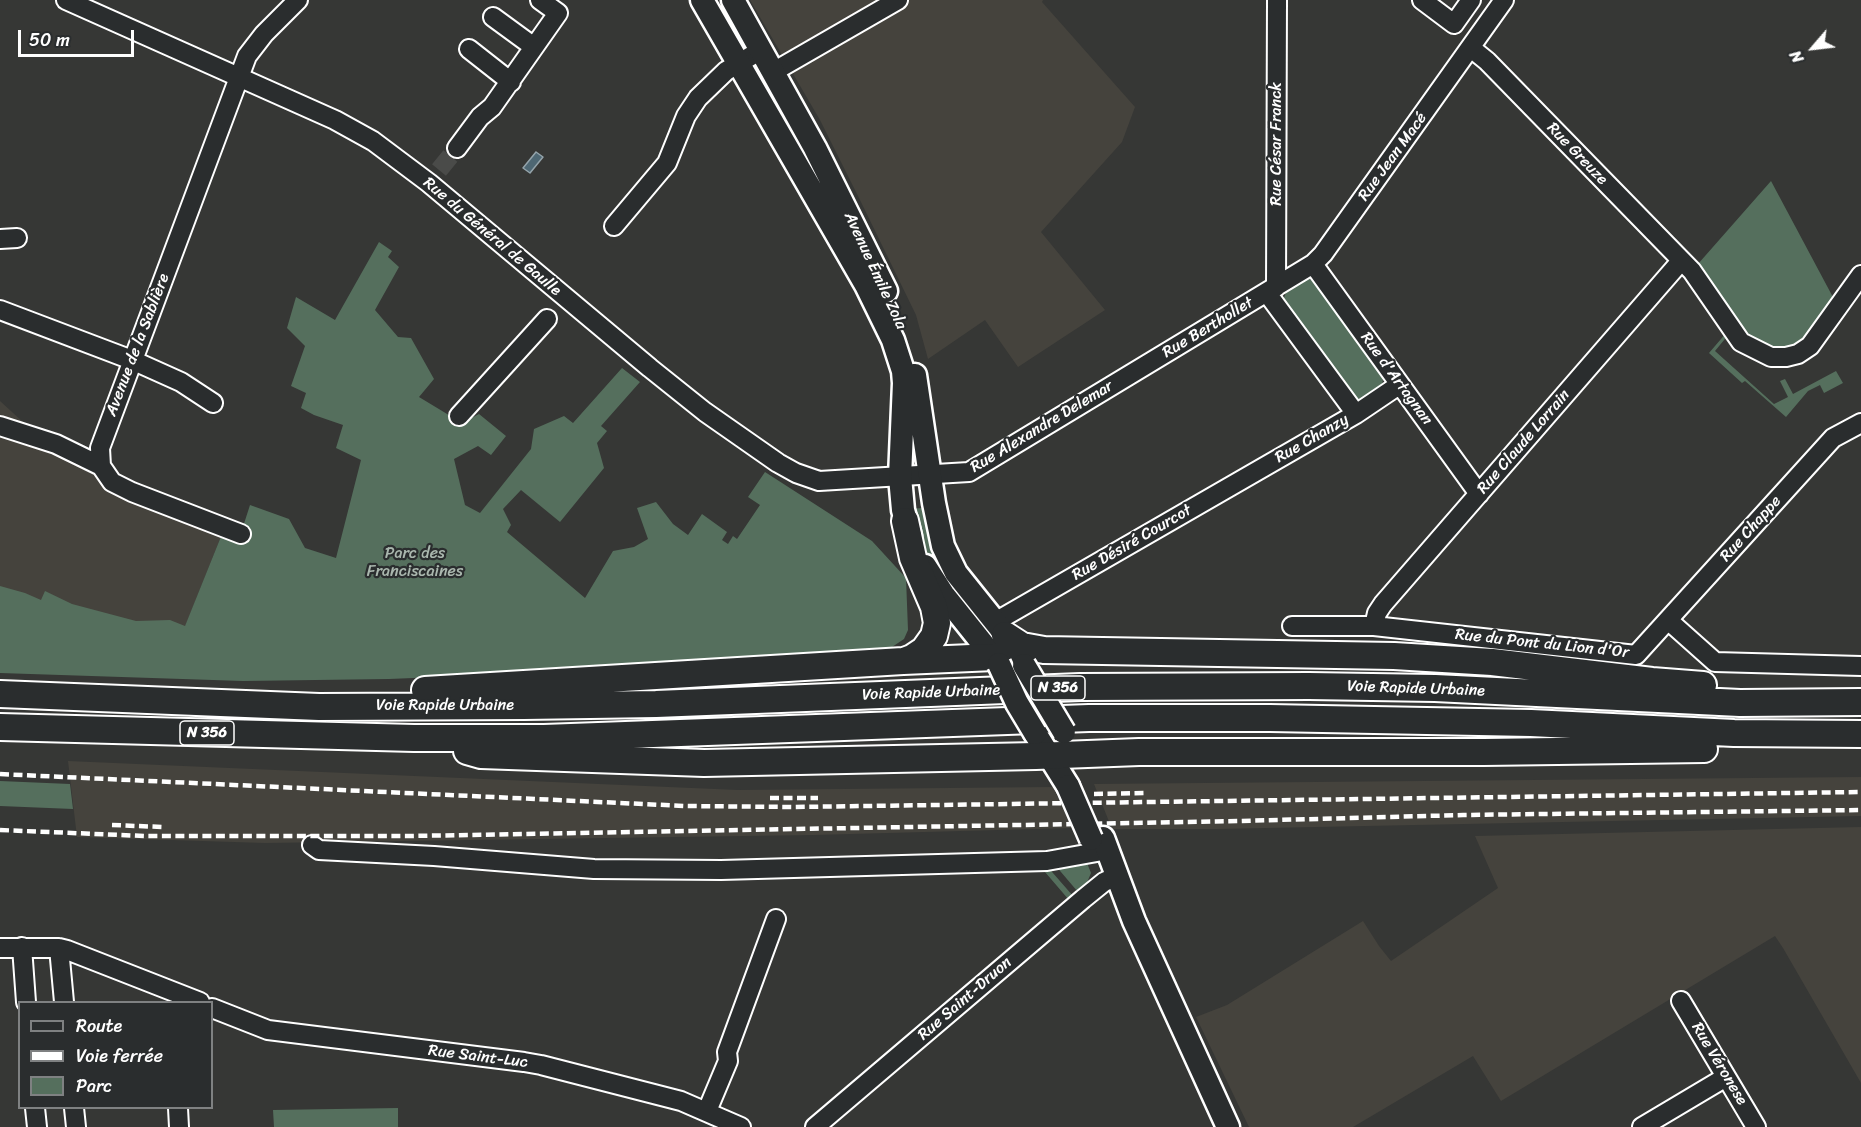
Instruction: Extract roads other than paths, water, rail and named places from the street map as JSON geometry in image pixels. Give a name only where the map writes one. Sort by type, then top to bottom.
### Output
[{"type":"highway","points":[[903,661],[924,650],[934,636],[938,623],[934,607],[913,558],[905,521]]},
{"type":"highway","points":[[319,707],[390,690],[465,688],[903,661],[1009,651],[1440,658],[1729,687],[1797,704]]},
{"type":"highway","name":"Voie Rapide Urbaine","points":[[0,694],[319,707],[645,704],[1080,687],[1309,686],[1435,688],[1658,700],[1797,704],[1861,702]]},
{"type":"highway","name":"Voie Rapide Urbaine","points":[[0,727],[414,738],[584,737],[1089,718],[1223,718],[1531,723],[1676,731],[1855,736]]},
{"type":"highway","points":[[414,738],[481,755],[693,762],[767,762],[1053,740],[1186,751],[1484,752],[1728,748],[1750,745],[1780,734]]},
{"type":"main road","name":"Avenue Émile Zola","points":[[702,0],[866,285],[893,340],[903,371],[904,383],[900,477],[905,521],[918,555],[935,582],[1009,651]]},
{"type":"main road","name":"Avenue Émile Zola","points":[[733,0],[844,205],[904,331],[916,383],[938,529],[949,560],[1009,651]]},
{"type":"main road","name":"Avenue Émile Zola","points":[[935,582],[983,621],[1009,651]]},
{"type":"main road","points":[[1009,651],[1017,703],[1053,740],[1097,843],[1228,1127]]},
{"type":"street","name":"Rue du Général de Gaulle","points":[[66,0],[358,132],[397,158],[434,176],[566,299],[705,412],[796,473],[819,481],[930,475]]},
{"type":"street","name":"Avenue de la Sablière","points":[[100,466],[100,448],[251,50],[298,0]]},
{"type":"street","points":[[457,148],[480,117],[492,107],[511,82],[558,13],[540,0]]},
{"type":"street","points":[[773,72],[898,0]]},
{"type":"street","name":"Rue César Franck","points":[[1272,290],[1277,0]]},
{"type":"street","points":[[1422,0],[1454,24],[1471,0]]},
{"type":"street","name":"Rue Jean Macé","points":[[1272,290],[1313,264],[1323,254],[1504,0]]},
{"type":"street","points":[[494,17],[534,48]]},
{"type":"street","name":"Rue Greuze","points":[[1471,48],[1487,61],[1692,271],[1741,342],[1771,357],[1798,354],[1810,346],[1861,275]]},
{"type":"street","points":[[469,49],[511,82]]},
{"type":"street","points":[[614,226],[668,163],[692,106],[713,82],[739,62],[761,50]]},
{"type":"street","name":"Rue Claude Lorrain","points":[[1374,626],[1377,613],[1383,604],[1681,261]]},
{"type":"street","name":"Rue d'Artagnan","points":[[1313,264],[1479,494]]},
{"type":"street","points":[[1272,290],[1356,414]]},
{"type":"street","name":"Rue Berthollet","points":[[1149,363],[1272,290]]},
{"type":"street","points":[[459,416],[566,299]]},
{"type":"street","points":[[0,310],[132,360],[181,382],[213,404]]},
{"type":"street","name":"Rue Alexandre Delemar","points":[[930,475],[971,471],[1149,363]]},
{"type":"street","name":"Rue Chanzy","points":[[1269,465],[1356,414],[1400,385]]},
{"type":"street","name":"Rue Chappe","points":[[1669,621],[1833,438],[1861,423]]},
{"type":"street","points":[[0,426],[56,444],[100,466],[112,482],[132,492],[241,534]]},
{"type":"street","name":"Rue Désiré Courcot","points":[[1009,651],[1269,465]]},
{"type":"street","points":[[1669,621],[1715,662],[1861,666]]},
{"type":"street","name":"Rue du Pont du Lion d'Or","points":[[1374,626],[1636,655],[1669,621]]},
{"type":"street","points":[[1292,626],[1374,626]]},
{"type":"street","points":[[312,845],[320,850],[605,869],[721,870],[1047,861],[1097,843]]},
{"type":"street","name":"Rue Saint-Druon","points":[[815,1127],[1083,898],[1114,878]]},
{"type":"street","points":[[710,1104],[728,1061],[727,1052],[776,919]]},
{"type":"street","points":[[22,947],[27,1001]]},
{"type":"street","points":[[0,948],[59,948],[175,997],[195,1001]]},
{"type":"street","points":[[59,948],[64,1001]]},
{"type":"street","name":"Rue Véronese","points":[[1681,1001],[1756,1127]]},
{"type":"street","name":"Rue Saint-Luc","points":[[213,1008],[268,1030],[524,1062],[666,1097],[710,1104],[741,1127]]},
{"type":"street","points":[[1642,1127],[1726,1077]]},
{"type":"street","points":[[35,1109],[37,1127]]},
{"type":"street","points":[[74,1109],[76,1127]]},
{"type":"street","points":[[178,1109],[179,1127]]},
{"type":"water","points":[[536,152],[543,157],[530,173],[523,168]]},
{"type":"tunnel","points":[[439,170],[457,148]]},
{"type":"railway","points":[[0,774],[685,806],[794,807],[1861,792]]},
{"type":"railway","points":[[1094,794],[1148,793]]},
{"type":"railway","points":[[770,798],[818,798]]},
{"type":"railway","points":[[0,830],[144,836],[411,836],[1463,815],[1861,810]]},
{"type":"railway","points":[[112,825],[163,827]]},
{"type":"park label","name":"Parc des Franciscaines","points":[[415,563]]}]
